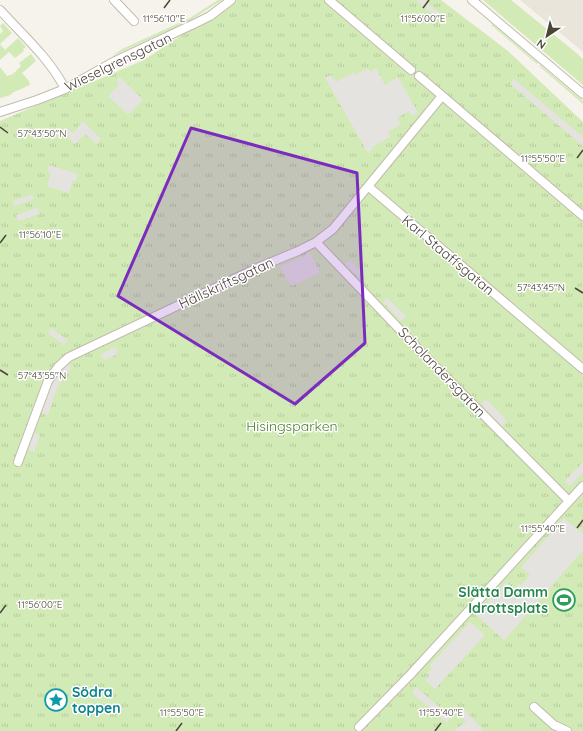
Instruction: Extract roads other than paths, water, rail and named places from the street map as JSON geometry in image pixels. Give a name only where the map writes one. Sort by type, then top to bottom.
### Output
[{"type":"street","points":[[114,0],[134,21]]},
{"type":"street","name":"Wieselgrensgatan","points":[[0,112],[65,89],[130,53],[210,16],[230,0]]},
{"type":"street","points":[[329,0],[411,70]]},
{"type":"street","points":[[472,0],[583,94]]},
{"type":"street","points":[[0,10],[48,63],[65,89]]},
{"type":"street","points":[[418,76],[533,172],[583,216]]},
{"type":"street","name":"Hällskriftsgatan","points":[[18,462],[48,381],[58,367],[69,356],[316,242],[333,229],[369,187],[442,96]]},
{"type":"street","name":"Karl Staaffsgatan","points":[[369,187],[583,369]]},
{"type":"street","name":"Scholandersgatan","points":[[316,242],[426,357],[569,501]]},
{"type":"street","points":[[359,727],[410,675],[583,486]]},
{"type":"street","points":[[534,707],[554,724],[567,731]]},
{"type":"place","name":"Slätta Damm Idrottsplats","points":[[564,600]]},
{"type":"place","name":"Södra toppen","points":[[56,700]]},
{"type":"park label","name":"Hisingsparken","points":[[292,426]]}]
